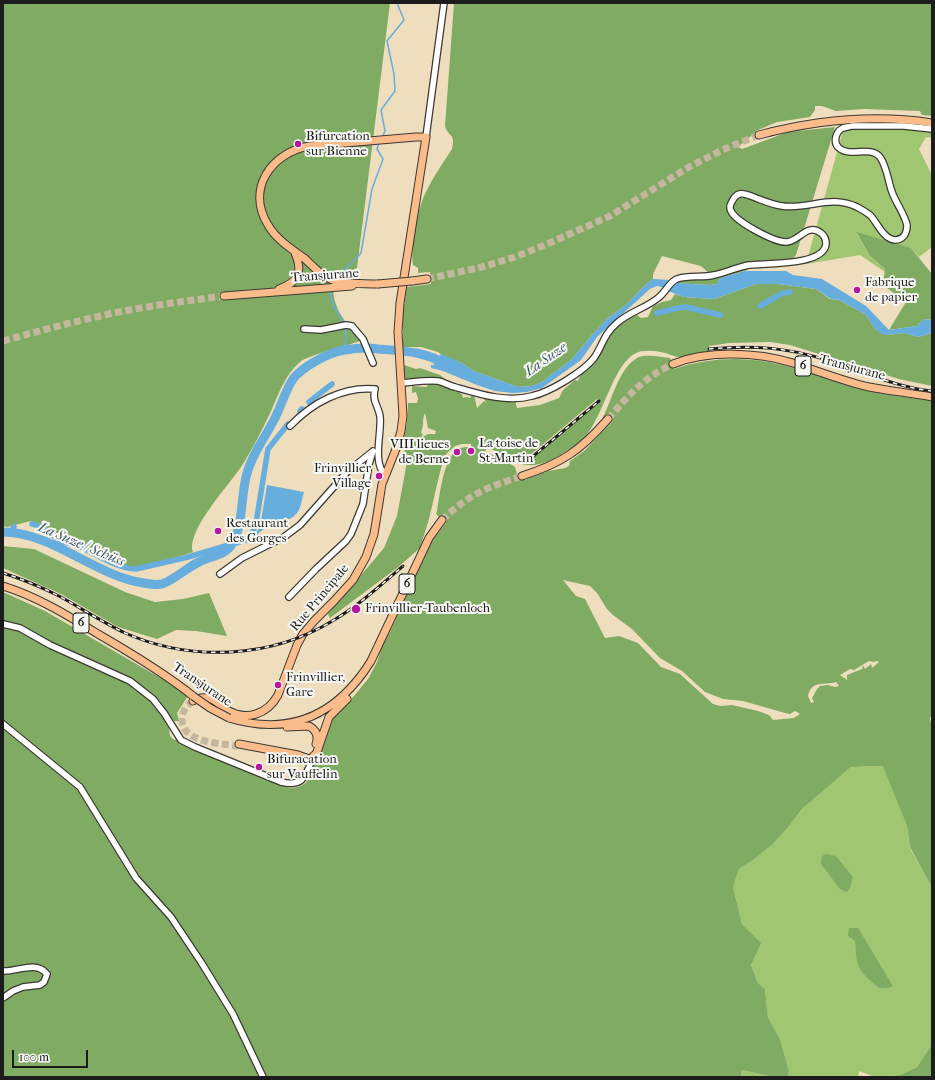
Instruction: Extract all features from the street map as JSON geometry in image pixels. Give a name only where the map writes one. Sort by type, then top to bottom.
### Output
[{"type":"main road","points":[[759,135],[789,127],[836,120],[890,119],[910,120],[932,124]]},
{"type":"main road","points":[[378,284],[330,280],[321,274],[273,232],[266,220],[261,204],[261,191],[264,179],[272,165],[284,155],[309,146],[426,137]]},
{"type":"main road","name":"Rue Principale","points":[[194,700],[218,704],[232,712],[244,716],[264,711],[270,706],[276,698],[297,645],[305,631],[344,592],[362,566],[370,548],[374,534],[381,490],[401,431],[403,416],[398,333],[400,303],[426,137]]},
{"type":"main road","points":[[268,293],[288,286],[296,278],[300,266],[295,252]]},
{"type":"main road","name":"Transjurane","points":[[224,296],[426,279]]},
{"type":"main road","name":"Transjurane","points":[[673,364],[700,357],[732,354],[759,356],[791,362],[869,387],[932,397]]},
{"type":"main road","points":[[522,476],[543,469],[569,456],[580,448],[608,419]]},
{"type":"main road","name":"Transjurane","points":[[3,586],[39,599],[75,619],[163,673],[194,700],[229,718],[254,724],[296,722],[319,713],[338,701],[359,680],[376,651],[429,538],[442,520]]},
{"type":"main road","points":[[313,758],[319,747],[329,716],[353,694],[359,680]]},
{"type":"main road","points":[[277,724],[286,727],[305,725],[315,730],[318,741],[313,758]]},
{"type":"main road","points":[[239,744],[313,758]]},
{"type":"street","points":[[426,137],[444,3]]},
{"type":"street","points":[[401,381],[439,382],[492,397],[517,398],[533,396],[573,376],[582,369],[594,358],[606,335],[616,323],[653,302],[677,279],[714,275],[746,265],[816,257],[825,248],[825,237],[817,230],[806,231],[795,240],[784,242],[765,235],[743,222],[731,212],[730,206],[736,196],[741,193],[747,193],[763,201],[782,206],[799,207],[829,201],[849,203],[869,214],[884,234],[889,238],[894,240],[900,239],[907,231],[907,225],[892,192],[883,164],[879,157],[874,153],[848,152],[840,149],[836,144],[835,138],[838,132],[843,128],[852,126],[904,126],[932,129]]},
{"type":"street","points":[[304,329],[321,330],[346,325],[352,326],[356,329],[365,343],[373,363]]},
{"type":"street","points":[[290,426],[303,413],[329,397],[355,389],[375,389],[374,400],[380,417],[378,444],[380,466],[385,475]]},
{"type":"street","points":[[220,574],[242,558],[284,537],[300,525],[347,472],[372,452],[378,444]]},
{"type":"street","points":[[289,597],[346,541],[351,534],[363,504],[372,452]]},
{"type":"street","points":[[3,624],[20,628],[50,645],[130,681],[152,699],[164,713],[181,740],[195,747],[287,783],[295,784],[301,781],[307,773],[313,758]]},
{"type":"street","points":[[3,724],[80,788],[136,878],[171,917],[205,968],[233,1014],[263,1077]]},
{"type":"street","points":[[3,971],[10,972],[30,967],[44,970],[47,974],[44,982],[40,985],[23,987],[13,991],[3,998]]},
{"type":"green space","points":[[3,3],[390,3],[357,268],[343,275],[336,283],[334,291],[338,309],[360,341],[310,357],[300,362],[295,367],[283,385],[253,447],[241,467],[202,521],[196,532],[193,543],[193,552],[143,568],[120,565],[108,561],[62,541],[44,526],[31,521],[7,527],[3,526]]},
{"type":"green space","points":[[454,3],[932,3],[932,116],[922,115],[920,111],[864,109],[836,111],[822,106],[815,106],[815,110],[810,117],[777,122],[758,130],[738,147],[742,149],[788,132],[835,127],[796,255],[790,262],[754,266],[745,271],[720,278],[717,284],[710,285],[675,283],[682,280],[710,279],[710,274],[701,266],[662,256],[653,274],[653,279],[627,304],[608,318],[571,360],[542,382],[532,386],[518,387],[474,371],[460,362],[438,352],[421,347],[403,347],[403,312],[407,287],[431,284],[430,272],[418,273],[418,268],[413,265],[413,248],[417,217],[426,192],[452,149],[453,144],[453,140],[445,126]]},
{"type":"green space","points":[[844,127],[932,128],[932,138],[926,137],[919,149],[932,175],[932,247],[919,257],[911,248],[856,233],[870,256],[885,269],[885,272],[860,255],[806,264]]},
{"type":"green space","points":[[856,232],[911,248],[932,274],[932,320],[924,319],[917,326],[889,330],[906,302],[883,285],[885,269],[870,256]]},
{"type":"green space","points":[[756,284],[778,284],[816,289],[830,299],[839,300],[865,314],[875,329],[886,335],[905,333],[918,337],[932,333],[932,386],[899,379],[790,345],[770,342],[729,343],[709,346],[710,352],[684,357],[677,357],[657,351],[643,351],[636,353],[628,359],[621,368],[614,379],[591,429],[582,441],[573,447],[549,461],[532,465],[518,463],[487,447],[485,452],[501,458],[515,467],[517,474],[522,473],[525,480],[548,471],[569,466],[570,461],[584,451],[612,422],[605,417],[601,421],[616,386],[632,362],[642,356],[670,358],[674,369],[714,360],[742,359],[769,362],[802,370],[860,389],[932,401],[932,714],[930,718],[932,729],[932,888],[910,847],[907,826],[883,766],[851,767],[802,809],[773,844],[739,869],[733,887],[742,924],[761,943],[751,965],[758,983],[765,989],[768,1018],[780,1039],[789,1071],[788,1077],[768,1076],[742,1070],[741,1077],[3,1077],[3,592],[45,611],[176,687],[188,696],[177,713],[179,721],[174,721],[164,708],[161,714],[169,729],[170,736],[174,740],[176,739],[184,745],[286,787],[293,788],[300,786],[310,777],[330,719],[354,696],[368,679],[430,544],[446,523],[436,514],[443,477],[449,461],[458,449],[463,447],[471,447],[471,444],[455,446],[444,458],[429,519],[420,548],[397,568],[330,618],[328,614],[384,548],[397,516],[408,456],[402,447],[407,423],[408,403],[417,403],[418,399],[416,392],[412,393],[412,386],[426,387],[431,382],[443,385],[462,394],[463,398],[470,398],[474,395],[477,408],[484,401],[487,403],[483,398],[490,400],[515,400],[517,408],[540,405],[559,398],[563,390],[575,380],[578,381],[598,348],[619,324],[625,320],[637,315],[641,318],[648,317],[653,306],[671,300],[675,294],[684,297],[714,299]],"holes":[[[597,399],[600,402],[532,459],[529,456]],[[425,413],[428,428],[436,431],[435,434],[428,434],[421,438],[423,434],[421,433]],[[563,580],[590,586],[613,615],[632,629],[660,658],[682,671],[705,692],[723,699],[743,701],[790,714],[795,711],[800,714],[794,718],[773,720],[769,715],[758,711],[732,705],[720,706],[713,704],[680,674],[661,667],[638,643],[619,636],[605,638],[585,599],[576,596]],[[869,661],[879,662],[872,668],[871,664],[865,669],[863,665],[862,669],[847,675],[847,680],[840,675],[850,669],[854,670]],[[836,682],[839,686],[820,686],[812,698],[814,702],[811,703],[808,696],[812,687]]]},
{"type":"green space","points":[[404,365],[416,369],[420,368],[440,375],[449,382],[408,380],[404,377]]},
{"type":"green space","points":[[3,546],[34,549],[125,592],[155,602],[183,599],[209,593],[227,636],[196,631],[176,630],[157,639],[118,627],[61,594],[3,568]]},
{"type":"green space","points":[[884,766],[907,826],[910,848],[932,888],[932,1047],[930,1047],[917,1067],[900,1075],[875,1077],[859,1071],[858,1077],[788,1077],[789,1071],[780,1039],[768,1019],[765,989],[758,983],[751,965],[760,943],[742,924],[733,887],[739,869],[773,844],[802,809],[851,767]],"holes":[[[855,941],[870,949],[893,986],[856,953]]]},
{"type":"green space","points":[[826,854],[836,856],[853,877],[850,888],[847,892],[840,889],[821,864],[822,856]]},
{"type":"green space","points":[[849,928],[858,928],[893,986],[888,988],[879,988],[863,973],[856,957],[855,941],[848,936]]},
{"type":"green space","points":[[930,1047],[932,1047],[932,1077],[879,1077],[900,1075],[917,1067]]},
{"type":"green space","points":[[742,1070],[768,1076],[786,1077],[741,1077]]},
{"type":"water","points":[[745,271],[786,271],[793,275],[822,279],[866,306],[889,330],[917,326],[924,319],[932,320],[932,333],[918,337],[905,333],[886,335],[880,333],[875,329],[865,314],[839,300],[831,299],[816,289],[778,284],[756,284],[714,299],[684,297],[657,286],[650,289],[597,337],[581,360],[542,388],[527,392],[513,393],[495,391],[443,371],[431,368],[431,365],[435,365],[433,363],[441,354],[460,362],[474,371],[518,387],[532,386],[542,382],[571,360],[608,318],[627,304],[653,279],[670,280],[675,283],[710,285],[717,284],[720,278]]},
{"type":"water","points":[[267,485],[304,492],[300,508],[293,517],[266,528],[257,535],[255,534],[260,527]]},
{"type":"waterway","points":[[382,138],[385,131],[381,110],[395,91],[394,74],[387,41],[404,20],[397,3]]},
{"type":"waterway","points":[[334,278],[351,264],[361,253],[372,189],[383,159],[377,149],[379,143]]},
{"type":"waterway","points":[[330,291],[333,305],[344,324]]},
{"type":"waterway","points":[[760,306],[783,293],[790,292]]},
{"type":"waterway","points":[[657,313],[686,307],[720,315]]},
{"type":"waterway","points":[[343,350],[346,340],[345,327]]},
{"type":"waterway","name":"La Suze","points":[[3,532],[21,534],[39,539],[126,579],[148,584],[162,584],[205,559],[226,551],[232,544],[238,529],[244,485],[248,469],[279,410],[290,384],[297,374],[309,365],[331,354],[339,351],[361,348],[414,352],[439,360],[447,365]]},
{"type":"waterway","points":[[309,402],[332,384]]},
{"type":"waterway","points":[[32,524],[44,529],[62,542],[81,547],[120,566],[136,569],[188,557],[246,540],[253,532],[256,523],[268,449],[288,424]]},
{"type":"waterway","name":"La Suze / Schüss","points":[[10,532],[14,527]]},
{"type":"tunnel","points":[[427,279],[482,267],[515,257],[545,245],[610,216],[689,167],[722,150],[759,135]]},
{"type":"tunnel","points":[[3,341],[109,314],[152,306],[224,296]]},
{"type":"tunnel","points":[[608,419],[645,381],[662,369],[673,364]]},
{"type":"tunnel","points":[[442,520],[461,504],[479,492],[522,476]]},
{"type":"tunnel","points":[[193,701],[185,708],[182,716],[184,727],[188,733],[211,742],[236,746],[239,744]]},
{"type":"railway","points":[[709,349],[754,347],[797,352],[827,360],[905,386],[932,391]]},
{"type":"railway","points":[[531,458],[599,401]]},
{"type":"railway","points":[[3,573],[52,593],[116,629],[150,642],[177,649],[204,652],[231,652],[258,649],[284,643],[310,633],[352,608],[403,566]]},
{"type":"place","name":"Bifurcation sur Bienne","points":[[298,144]]},
{"type":"place","name":"Fabrique de papier","points":[[857,290]]},
{"type":"place","name":"La toise de St-Martin","points":[[471,451]]},
{"type":"place","name":"VIII lieues de Berne","points":[[457,452]]},
{"type":"place","name":"Frinvillier Village","points":[[379,476]]},
{"type":"place","name":"Restaurant des Gorges","points":[[218,531]]},
{"type":"place","name":"Frinvillier-Taubenloch","points":[[356,609]]},
{"type":"place","name":"Frinvillier, Gare","points":[[278,685]]},
{"type":"place","name":"Bifuracation sur Vauffelin","points":[[259,767]]}]
